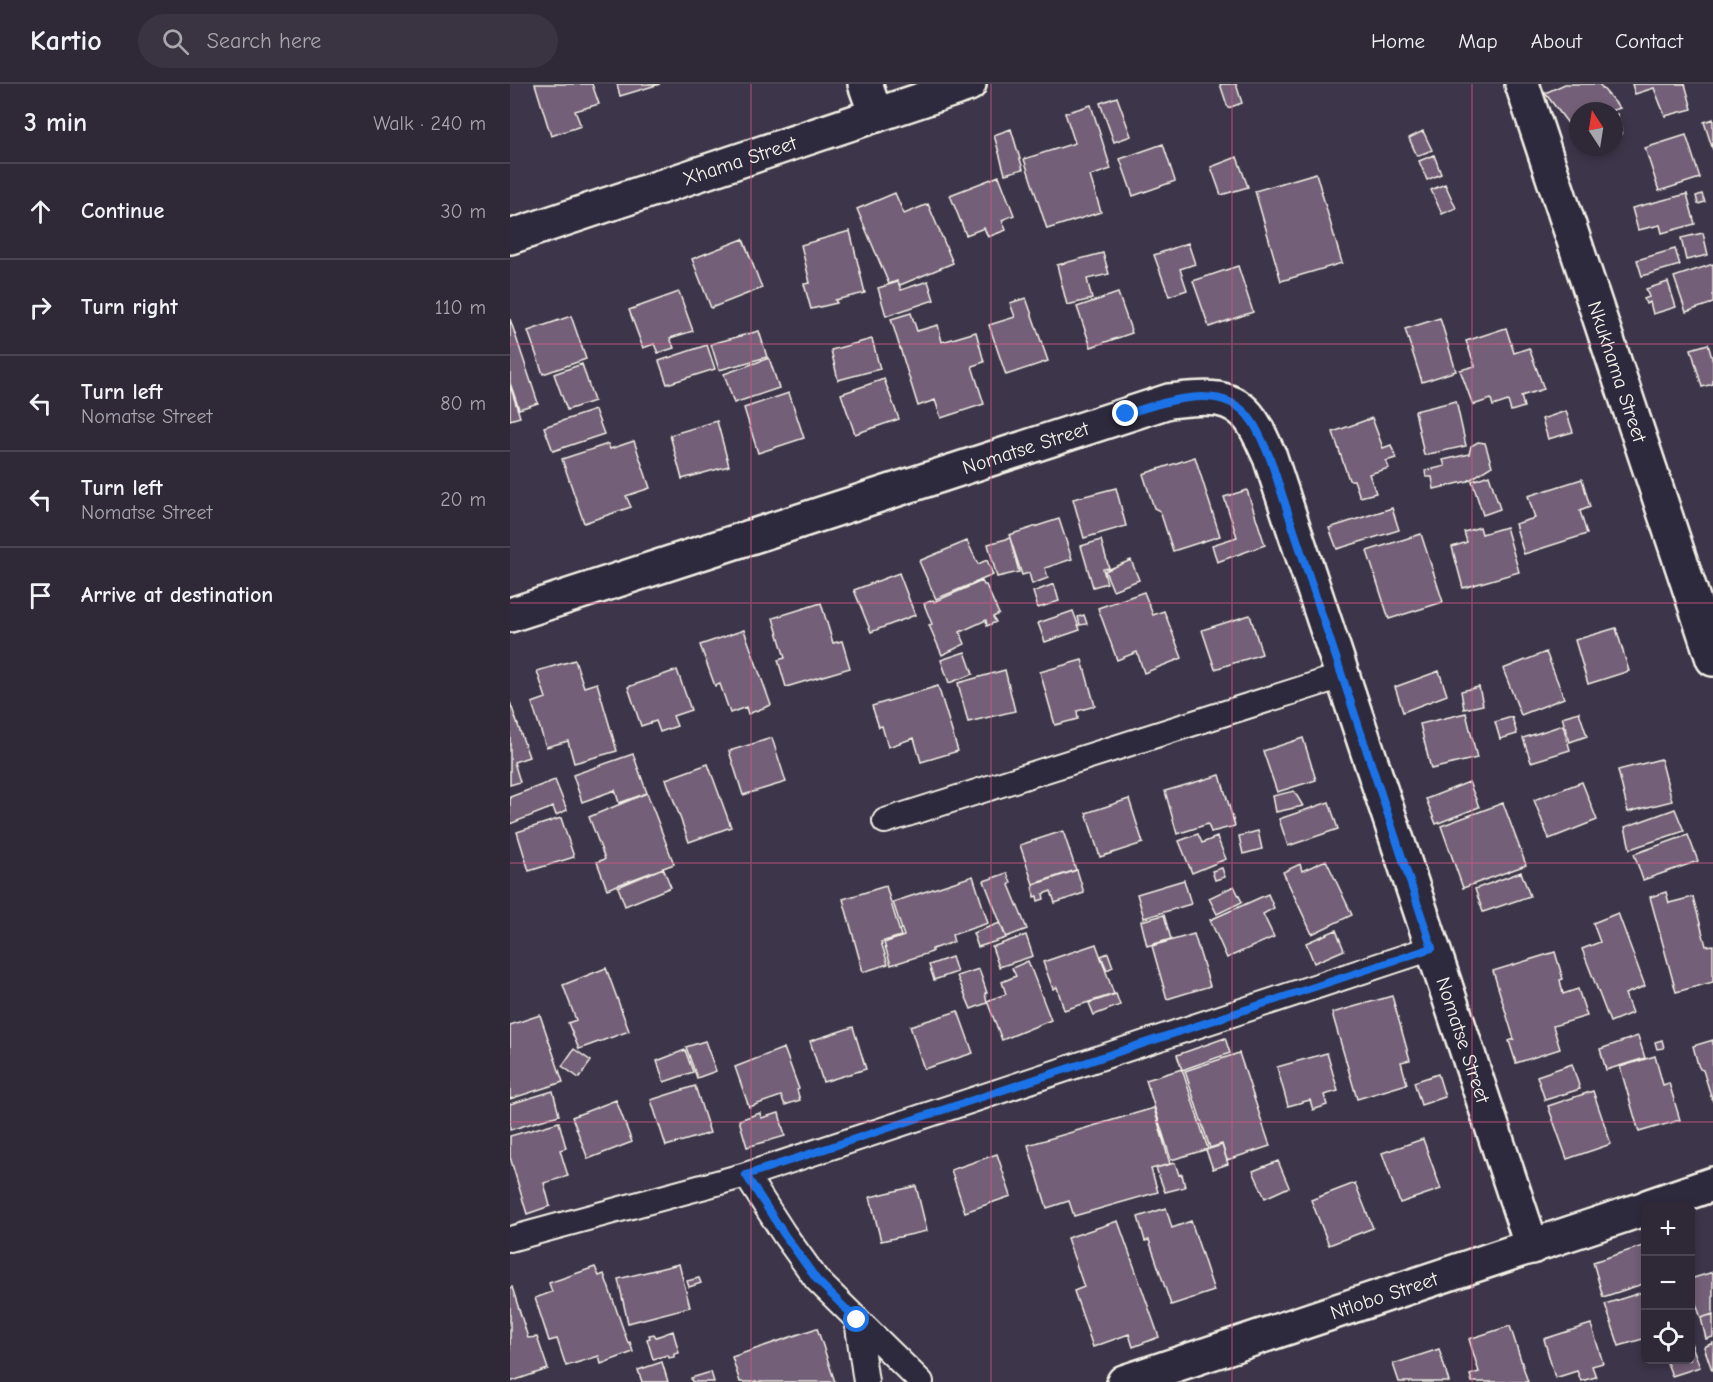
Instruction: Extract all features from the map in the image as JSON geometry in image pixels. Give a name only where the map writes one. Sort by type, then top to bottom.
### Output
[{"type":"street","points":[[865,84],[876,115]]},
{"type":"street","name":"Xhama Street","points":[[510,237],[969,84]]},
{"type":"street","name":"Nkukhama Street","points":[[1522,84],[1713,659]]},
{"type":"street","name":"Nomatse Street","points":[[510,615],[1158,404],[1201,398],[1228,400],[1251,419],[1270,458],[1532,1247]]},
{"type":"street","name":"Ntlobo Street","points":[[1661,1202],[1713,1184]]},
{"type":"street","name":"Ntlobo Street","points":[[1124,1382],[1641,1209]]},
{"type":"lane","points":[[885,821],[1342,676]]},
{"type":"lane","points":[[510,1239],[746,1175],[1432,948]]},
{"type":"lane","points":[[746,1175],[817,1280],[921,1382]]},
{"type":"lane","points":[[857,1320],[866,1382]]},
{"type":"building","points":[[535,84],[592,84],[599,104],[575,111],[581,126],[551,136]]},
{"type":"building","points":[[617,84],[660,84],[620,96]]},
{"type":"building","points":[[1220,84],[1236,84],[1242,103],[1228,108]]},
{"type":"building","points":[[1565,84],[1599,84],[1615,102],[1569,102],[1569,125],[1545,93]]},
{"type":"building","points":[[1632,84],[1685,84],[1692,109],[1665,116],[1654,88],[1635,94]]},
{"type":"building","points":[[1117,97],[1131,136],[1114,142],[1100,103]]},
{"type":"building","points":[[1091,105],[1111,169],[1090,176],[1101,212],[1047,229],[1024,159],[1075,143],[1065,113]]},
{"type":"building","points":[[1713,119],[1713,150],[1704,122]]},
{"type":"building","points":[[1011,129],[1023,169],[1005,174],[994,135]]},
{"type":"building","points":[[1423,131],[1432,150],[1417,156],[1409,138]]},
{"type":"building","points":[[1686,135],[1700,178],[1659,191],[1645,148]]},
{"type":"building","points":[[1163,144],[1175,181],[1133,196],[1120,159]]},
{"type":"building","points":[[1434,155],[1441,174],[1427,180],[1419,161]]},
{"type":"building","points":[[1237,157],[1248,187],[1221,195],[1211,167]]},
{"type":"building","points":[[1316,173],[1342,263],[1281,281],[1255,191]]},
{"type":"building","points":[[999,176],[1014,215],[1002,220],[1006,230],[988,237],[984,228],[966,235],[950,195]]},
{"type":"building","points":[[1445,184],[1456,208],[1442,214],[1431,190]]},
{"type":"building","points":[[895,193],[904,214],[928,204],[953,263],[900,285],[897,281],[889,284],[857,209]]},
{"type":"building","points":[[1687,194],[1695,224],[1662,233],[1660,225],[1638,230],[1632,208]]},
{"type":"building","points":[[1702,194],[1705,202],[1698,204],[1696,196]]},
{"type":"building","points":[[850,231],[865,293],[835,300],[837,303],[811,309],[804,284],[810,283],[801,245]]},
{"type":"building","points":[[1703,233],[1708,255],[1686,260],[1681,238]]},
{"type":"building","points":[[743,239],[762,288],[711,308],[692,259]]},
{"type":"building","points":[[1188,243],[1195,264],[1180,269],[1187,290],[1169,296],[1154,255]]},
{"type":"building","points":[[1675,249],[1680,265],[1642,276],[1637,260]]},
{"type":"building","points":[[1103,253],[1109,274],[1087,279],[1092,299],[1067,305],[1057,265]]},
{"type":"building","points":[[1713,264],[1713,303],[1686,312],[1674,277]]},
{"type":"building","points":[[1238,266],[1253,312],[1209,327],[1193,281]]},
{"type":"building","points":[[928,281],[934,300],[886,316],[878,288],[898,282],[901,290]]},
{"type":"building","points":[[1668,282],[1676,307],[1653,314],[1650,302],[1646,304],[1644,299],[1649,297],[1646,289]]},
{"type":"building","points":[[679,292],[693,331],[670,338],[674,348],[658,353],[654,344],[643,348],[629,310]]},
{"type":"building","points":[[1118,293],[1132,333],[1091,347],[1077,307]]},
{"type":"building","points":[[1026,298],[1048,361],[1006,375],[989,325],[1015,317],[1010,303]]},
{"type":"building","points":[[911,313],[917,331],[938,325],[942,342],[976,332],[984,362],[972,366],[984,404],[941,418],[935,400],[918,406],[891,319]]},
{"type":"building","points":[[571,316],[586,359],[543,374],[528,331]]},
{"type":"building","points":[[1440,318],[1456,371],[1422,382],[1405,329]]},
{"type":"building","points":[[510,319],[538,403],[519,409],[510,383]]},
{"type":"building","points":[[1506,328],[1514,353],[1529,348],[1544,389],[1521,396],[1524,407],[1511,411],[1508,401],[1493,406],[1491,399],[1473,405],[1460,370],[1475,366],[1466,341]]},
{"type":"building","points":[[759,331],[767,357],[719,370],[711,344]]},
{"type":"building","points":[[872,339],[880,369],[838,380],[831,350]]},
{"type":"building","points":[[1708,344],[1713,362],[1713,384],[1702,387],[1691,349]]},
{"type":"building","points":[[707,345],[715,369],[667,384],[659,361]]},
{"type":"building","points":[[769,358],[779,388],[734,403],[724,374]]},
{"type":"building","points":[[582,364],[594,401],[567,410],[554,374]]},
{"type":"building","points":[[884,379],[899,419],[855,434],[841,394]]},
{"type":"building","points":[[510,385],[520,417],[510,420]]},
{"type":"building","points":[[789,393],[804,438],[758,453],[744,408]]},
{"type":"building","points":[[1456,401],[1466,446],[1424,455],[1415,411]]},
{"type":"building","points":[[595,410],[604,434],[553,451],[544,427]]},
{"type":"building","points":[[1566,411],[1573,432],[1548,439],[1542,419]]},
{"type":"building","points":[[1372,418],[1383,448],[1391,445],[1396,458],[1386,461],[1389,468],[1369,474],[1376,493],[1360,497],[1354,480],[1349,480],[1333,432]]},
{"type":"building","points":[[717,421],[729,466],[682,479],[670,435]]},
{"type":"building","points":[[634,441],[650,488],[626,496],[631,507],[584,523],[562,459],[608,444],[610,449]]},
{"type":"building","points":[[1478,442],[1485,443],[1492,466],[1468,481],[1434,489],[1432,477],[1426,477],[1425,471],[1445,466],[1443,460],[1469,454],[1471,446]]},
{"type":"building","points":[[1195,457],[1220,536],[1173,551],[1160,511],[1154,508],[1143,474]]},
{"type":"building","points":[[1489,475],[1500,509],[1483,515],[1472,481]]},
{"type":"building","points":[[1582,479],[1590,507],[1580,511],[1587,534],[1524,554],[1515,524],[1535,518],[1528,496]]},
{"type":"building","points":[[1116,488],[1126,526],[1084,538],[1073,499]]},
{"type":"building","points":[[1247,490],[1265,545],[1217,562],[1212,545],[1237,537],[1224,497]]},
{"type":"building","points":[[1392,508],[1399,530],[1337,549],[1329,528]]},
{"type":"building","points":[[1059,519],[1072,559],[1045,568],[1048,578],[1032,584],[1029,573],[1022,575],[1009,535]]},
{"type":"building","points":[[1480,527],[1482,534],[1506,527],[1519,572],[1463,588],[1452,547],[1467,542],[1464,532]]},
{"type":"building","points":[[1421,534],[1443,602],[1389,619],[1367,551]]},
{"type":"building","points":[[1010,538],[1019,572],[997,577],[988,544]]},
{"type":"building","points":[[1101,540],[1109,568],[1103,569],[1107,583],[1093,587],[1081,546]]},
{"type":"building","points":[[967,541],[978,564],[987,560],[993,575],[936,599],[919,561]]},
{"type":"building","points":[[1131,560],[1139,580],[1113,590],[1105,571]]},
{"type":"building","points":[[899,573],[915,615],[871,632],[854,590]]},
{"type":"building","points":[[982,581],[999,614],[993,617],[996,622],[987,626],[986,620],[960,632],[965,644],[942,655],[929,625],[932,624],[924,604],[933,600],[934,602]]},
{"type":"building","points":[[1054,584],[1059,601],[1038,608],[1033,592]]},
{"type":"building","points":[[1144,592],[1153,615],[1164,611],[1182,658],[1144,673],[1137,652],[1117,660],[1098,608]]},
{"type":"building","points":[[821,603],[833,643],[842,641],[850,668],[786,687],[778,660],[785,658],[773,618]]},
{"type":"building","points":[[1073,611],[1080,630],[1045,642],[1038,623]]},
{"type":"building","points":[[1084,615],[1087,624],[1080,625],[1078,617]]},
{"type":"building","points":[[1250,615],[1262,654],[1215,669],[1202,630]]},
{"type":"building","points":[[1616,628],[1629,671],[1588,684],[1575,640]]},
{"type":"building","points":[[744,630],[771,705],[748,714],[746,707],[730,713],[720,684],[715,686],[700,645]]},
{"type":"building","points":[[965,652],[973,674],[949,683],[941,660]]},
{"type":"building","points":[[1546,652],[1564,698],[1521,715],[1503,669]]},
{"type":"building","points":[[575,660],[584,687],[597,683],[617,751],[574,763],[568,741],[546,747],[532,703],[546,698],[537,671]]},
{"type":"building","points":[[1082,660],[1095,706],[1077,711],[1078,719],[1055,725],[1040,672]]},
{"type":"building","points":[[677,670],[691,710],[673,716],[677,726],[660,732],[656,721],[641,726],[628,687]]},
{"type":"building","points":[[1005,670],[1015,711],[968,722],[958,683]]},
{"type":"building","points":[[1439,671],[1447,695],[1403,712],[1395,687]]},
{"type":"building","points":[[938,686],[958,751],[921,762],[914,738],[888,747],[882,726],[879,727],[872,706]]},
{"type":"building","points":[[1479,687],[1483,705],[1464,709],[1461,691]]},
{"type":"building","points":[[510,702],[529,757],[514,762],[520,782],[510,785]]},
{"type":"building","points":[[1579,712],[1587,736],[1570,742],[1562,717]]},
{"type":"building","points":[[1466,713],[1477,758],[1431,769],[1420,724]]},
{"type":"building","points":[[1512,717],[1517,734],[1500,739],[1495,722]]},
{"type":"building","points":[[1563,725],[1570,750],[1531,762],[1523,738]]},
{"type":"building","points":[[772,738],[786,782],[743,795],[729,751]]},
{"type":"building","points":[[1303,738],[1316,780],[1277,792],[1263,751]]},
{"type":"building","points":[[633,754],[647,793],[619,803],[615,790],[582,802],[573,775]]},
{"type":"building","points":[[1661,759],[1672,801],[1628,812],[1618,770]]},
{"type":"building","points":[[708,764],[731,827],[689,842],[666,779]]},
{"type":"building","points":[[1220,775],[1235,826],[1211,832],[1208,824],[1177,834],[1165,791]]},
{"type":"building","points":[[555,780],[567,810],[556,815],[553,807],[510,824],[510,797]]},
{"type":"building","points":[[1469,782],[1479,807],[1436,824],[1426,799]]},
{"type":"building","points":[[1582,782],[1597,820],[1549,839],[1534,800]]},
{"type":"building","points":[[1294,791],[1303,806],[1276,812],[1273,796]]},
{"type":"building","points":[[647,793],[674,864],[607,889],[597,862],[605,859],[589,817]]},
{"type":"building","points":[[1129,799],[1143,843],[1100,857],[1086,813]]},
{"type":"building","points":[[1329,802],[1338,829],[1288,846],[1279,819]]},
{"type":"building","points":[[1503,803],[1526,865],[1463,888],[1441,826]]},
{"type":"building","points":[[1675,809],[1684,831],[1630,849],[1625,827]]},
{"type":"building","points":[[561,818],[574,857],[529,871],[517,832]]},
{"type":"building","points":[[1063,831],[1076,870],[1033,884],[1020,845]]},
{"type":"building","points":[[1258,831],[1262,849],[1243,854],[1239,836]]},
{"type":"building","points":[[1198,834],[1202,843],[1217,837],[1226,859],[1192,873],[1179,841]]},
{"type":"building","points":[[1688,835],[1698,861],[1643,880],[1634,854]]},
{"type":"building","points":[[1326,860],[1352,915],[1312,934],[1283,872],[1300,864],[1302,871]]},
{"type":"building","points":[[663,868],[671,887],[625,906],[618,887]]},
{"type":"building","points":[[1222,868],[1225,877],[1215,880],[1212,871]]},
{"type":"building","points":[[1077,870],[1084,893],[1055,903],[1051,891],[1043,894],[1044,899],[1038,901],[1037,896],[1034,897],[1033,885]]},
{"type":"building","points":[[1521,872],[1530,896],[1483,912],[1475,889]]},
{"type":"building","points":[[1007,873],[1011,883],[1009,885],[1027,929],[1006,937],[984,881]]},
{"type":"building","points":[[973,876],[988,923],[952,935],[954,942],[932,949],[932,952],[891,965],[884,943],[904,936],[893,902]]},
{"type":"building","points":[[1184,880],[1191,904],[1144,918],[1137,894]]},
{"type":"building","points":[[886,886],[901,936],[881,942],[888,964],[863,972],[843,899]]},
{"type":"building","points":[[1234,886],[1242,902],[1217,914],[1209,898]]},
{"type":"building","points":[[1666,892],[1669,903],[1693,897],[1706,946],[1713,945],[1713,982],[1676,992],[1650,897]]},
{"type":"building","points":[[1268,894],[1274,908],[1263,914],[1274,937],[1227,958],[1210,920]]},
{"type":"building","points":[[1618,913],[1645,986],[1625,994],[1632,1013],[1610,1022],[1582,949],[1600,942],[1593,923]]},
{"type":"building","points":[[1164,915],[1171,939],[1147,946],[1141,921]]},
{"type":"building","points":[[1000,923],[1006,938],[978,947],[973,933]]},
{"type":"building","points":[[1336,930],[1344,950],[1314,963],[1306,943]]},
{"type":"building","points":[[1194,934],[1210,986],[1167,999],[1152,946]]},
{"type":"building","points":[[1026,935],[1033,956],[999,967],[992,947]]},
{"type":"building","points":[[1096,944],[1114,994],[1064,1010],[1057,987],[1053,989],[1043,962]]},
{"type":"building","points":[[1555,952],[1563,979],[1560,980],[1563,994],[1578,989],[1587,1016],[1553,1026],[1560,1049],[1516,1063],[1509,1041],[1514,1039],[1493,971]]},
{"type":"building","points":[[1108,953],[1113,967],[1107,970],[1101,956]]},
{"type":"building","points":[[952,957],[957,972],[934,980],[929,965]]},
{"type":"building","points":[[1028,961],[1051,1020],[1002,1040],[987,1001],[1006,994],[1002,982],[1016,976],[1012,968]]},
{"type":"building","points":[[606,968],[629,1031],[579,1049],[568,1023],[576,1020],[563,985]]},
{"type":"building","points":[[979,969],[987,993],[985,993],[987,1003],[971,1009],[957,976]]},
{"type":"building","points":[[1116,994],[1120,1005],[1094,1015],[1089,1003]]},
{"type":"building","points":[[1392,996],[1410,1060],[1401,1062],[1407,1084],[1357,1099],[1332,1013]]},
{"type":"building","points":[[958,1011],[973,1053],[924,1069],[910,1026]]},
{"type":"building","points":[[540,1015],[563,1082],[510,1099],[510,1025]]},
{"type":"building","points":[[853,1027],[866,1069],[823,1082],[810,1041]]},
{"type":"building","points":[[1638,1036],[1645,1058],[1606,1070],[1600,1049]]},
{"type":"building","points":[[1225,1038],[1230,1053],[1182,1070],[1177,1055]]},
{"type":"building","points":[[1662,1040],[1664,1048],[1657,1049],[1655,1042]]},
{"type":"building","points":[[1713,1040],[1713,1102],[1693,1046]]},
{"type":"building","points":[[705,1041],[716,1071],[697,1078],[686,1047]]},
{"type":"building","points":[[784,1048],[799,1089],[797,1090],[800,1100],[785,1105],[781,1096],[749,1107],[735,1067]]},
{"type":"building","points":[[574,1049],[591,1061],[579,1078],[562,1066]]},
{"type":"building","points":[[685,1050],[693,1072],[664,1082],[657,1061]]},
{"type":"building","points":[[1239,1053],[1270,1146],[1227,1160],[1222,1144],[1210,1148],[1185,1071]]},
{"type":"building","points":[[1327,1053],[1338,1091],[1324,1095],[1327,1105],[1313,1110],[1310,1100],[1288,1106],[1277,1067]]},
{"type":"building","points":[[1655,1056],[1663,1085],[1669,1083],[1680,1120],[1639,1132],[1620,1067]]},
{"type":"building","points":[[1572,1064],[1580,1089],[1545,1100],[1537,1076]]},
{"type":"building","points":[[1182,1069],[1208,1149],[1171,1160],[1146,1080]]},
{"type":"building","points":[[1438,1074],[1445,1097],[1421,1105],[1414,1082]]},
{"type":"building","points":[[695,1086],[710,1133],[666,1146],[651,1100]]},
{"type":"building","points":[[553,1091],[559,1115],[510,1130],[510,1104]]},
{"type":"building","points":[[1593,1091],[1611,1144],[1567,1159],[1548,1106]]},
{"type":"building","points":[[616,1100],[632,1142],[588,1159],[572,1117]]},
{"type":"building","points":[[1154,1108],[1170,1164],[1151,1169],[1158,1192],[1074,1216],[1069,1201],[1047,1208],[1028,1145]]},
{"type":"building","points":[[760,1113],[761,1118],[779,1113],[785,1136],[747,1147],[739,1120]]},
{"type":"building","points":[[559,1122],[566,1148],[560,1150],[568,1176],[544,1183],[550,1206],[527,1214],[510,1157],[510,1136]]},
{"type":"building","points":[[1423,1139],[1441,1189],[1400,1203],[1382,1153]]},
{"type":"building","points":[[1222,1145],[1228,1164],[1213,1169],[1206,1150]]},
{"type":"building","points":[[997,1154],[1011,1196],[965,1212],[951,1170]]},
{"type":"building","points":[[1278,1161],[1289,1187],[1265,1198],[1253,1171]]},
{"type":"building","points":[[1175,1163],[1179,1175],[1182,1174],[1185,1187],[1165,1192],[1156,1168]]},
{"type":"building","points":[[1355,1183],[1373,1228],[1329,1245],[1311,1200]]},
{"type":"building","points":[[916,1186],[927,1231],[881,1241],[870,1197]]},
{"type":"building","points":[[1166,1208],[1172,1228],[1191,1221],[1214,1291],[1171,1305],[1149,1240],[1145,1241],[1138,1217]]},
{"type":"building","points":[[1118,1221],[1159,1337],[1133,1347],[1129,1334],[1093,1347],[1074,1291],[1084,1287],[1067,1238]]},
{"type":"building","points":[[1641,1247],[1641,1285],[1603,1297],[1593,1262]]},
{"type":"building","points":[[679,1264],[690,1307],[628,1323],[618,1279]]},
{"type":"building","points":[[595,1267],[599,1276],[604,1274],[633,1352],[601,1364],[599,1356],[566,1366],[557,1339],[549,1341],[535,1298],[552,1292],[549,1283]]},
{"type":"building","points":[[1713,1272],[1713,1314],[1701,1318],[1695,1301],[1695,1277]]},
{"type":"building","points":[[699,1278],[701,1283],[689,1287],[687,1281]]},
{"type":"building","points":[[512,1287],[528,1338],[537,1337],[548,1369],[510,1382],[510,1288]]},
{"type":"building","points":[[1641,1293],[1641,1339],[1619,1346],[1605,1304]]},
{"type":"building","points":[[1713,1314],[1713,1337],[1706,1339],[1701,1318]]},
{"type":"building","points":[[1591,1324],[1603,1363],[1592,1366],[1596,1377],[1581,1381],[1577,1371],[1555,1378],[1544,1339]]},
{"type":"building","points":[[1510,1326],[1528,1382],[1472,1382],[1470,1375],[1479,1372],[1469,1339]]},
{"type":"building","points":[[817,1328],[835,1382],[740,1382],[732,1357]]},
{"type":"building","points":[[673,1331],[679,1353],[674,1354],[674,1357],[669,1358],[668,1355],[653,1359],[647,1339],[650,1338],[649,1335],[654,1334],[656,1337]]},
{"type":"building","points":[[1713,1343],[1713,1370],[1712,1370],[1704,1347]]},
{"type":"building","points":[[1439,1349],[1449,1382],[1399,1382],[1393,1364]]},
{"type":"building","points":[[1695,1354],[1700,1367],[1672,1376],[1668,1364],[1695,1364]]},
{"type":"building","points":[[662,1362],[668,1382],[642,1382],[638,1370]]},
{"type":"building","points":[[711,1372],[714,1382],[692,1382],[691,1378]]},
{"type":"route","points":[[857,1320],[817,1280],[746,1175],[1432,948],[1270,458],[1251,419],[1228,400],[1201,398],[1169,401],[1126,414]]}]
